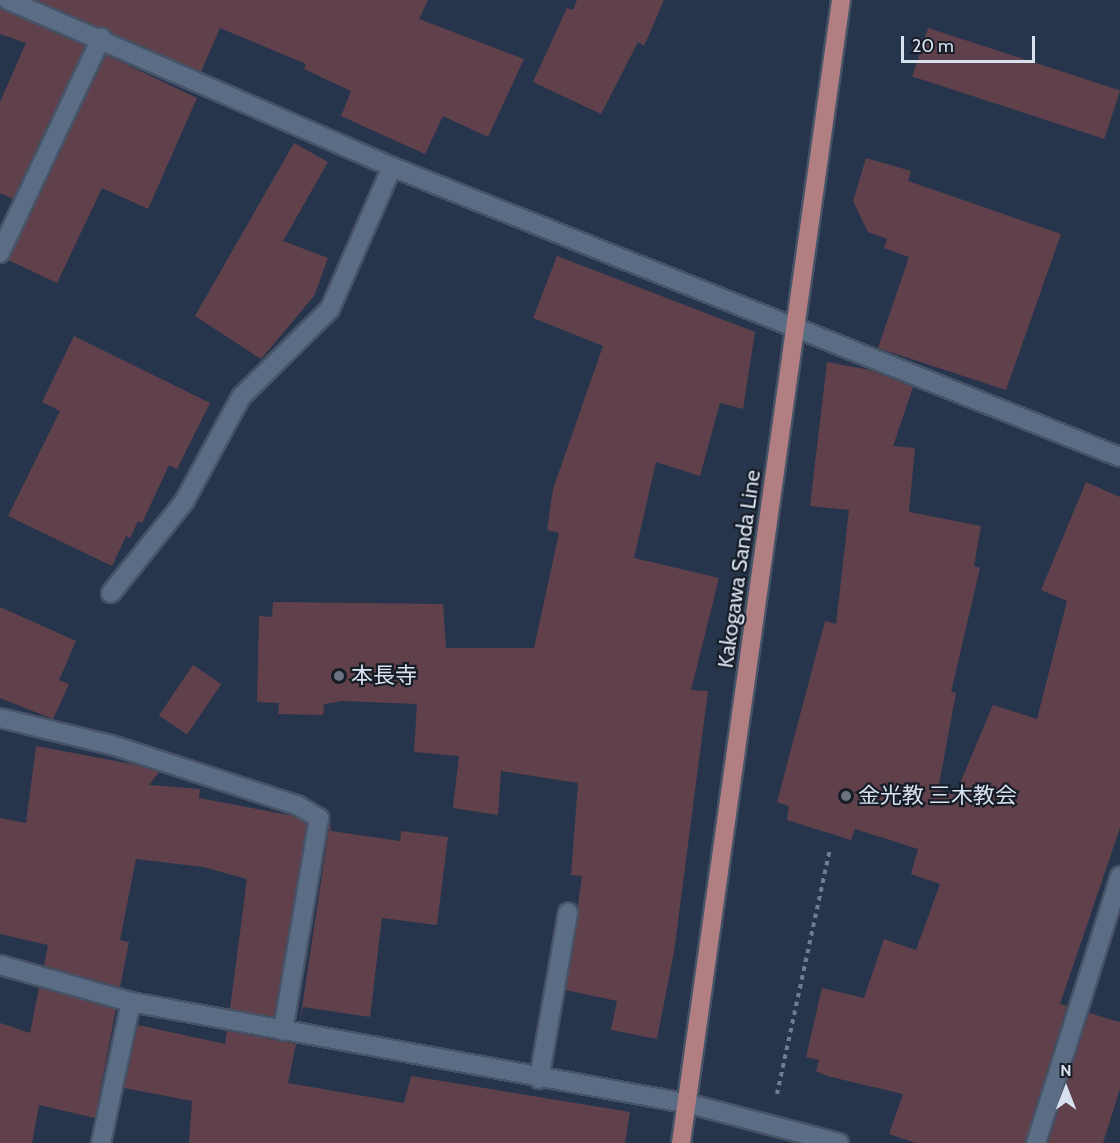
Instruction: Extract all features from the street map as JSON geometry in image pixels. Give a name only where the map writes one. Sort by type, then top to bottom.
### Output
[{"type":"main road","name":"Kakogawa Sanda Line","points":[[681,1143],[690,1104],[841,0]]},
{"type":"street","points":[[8,0],[392,167],[1120,457]]},
{"type":"street","points":[[0,253],[101,39]]},
{"type":"street","points":[[111,592],[184,502],[241,397],[330,309],[392,167]]},
{"type":"street","points":[[0,718],[112,745],[297,805],[319,818],[283,1031]]},
{"type":"street","points":[[1036,1143],[1120,876]]},
{"type":"street","points":[[539,1079],[568,913]]},
{"type":"street","points":[[0,965],[132,1002],[539,1079],[690,1104],[771,1121],[839,1143]]},
{"type":"street","points":[[100,1143],[132,1002]]},
{"type":"path","points":[[771,1121],[830,849]]},
{"type":"building","points":[[36,0],[428,0],[419,19],[524,59],[488,137],[443,116],[425,154],[341,116],[351,91],[304,69],[306,64],[220,28],[201,72]]},
{"type":"building","points":[[577,0],[664,0],[644,46],[638,42],[601,114],[533,82],[567,8],[573,10]]},
{"type":"building","points":[[0,8],[85,46],[13,199],[0,193],[0,102],[26,43],[0,34]]},
{"type":"building","points":[[928,28],[1120,90],[1104,139],[912,77]]},
{"type":"building","points":[[106,55],[197,98],[148,209],[102,188],[57,283],[8,260]]},
{"type":"building","points":[[294,143],[328,162],[283,241],[328,258],[314,296],[261,359],[195,316]]},
{"type":"building","points":[[866,158],[911,171],[908,181],[1061,234],[1006,390],[878,348],[909,257],[884,248],[887,239],[868,232],[853,201]]},
{"type":"building","points":[[557,256],[755,332],[743,409],[720,403],[700,476],[656,462],[634,558],[719,578],[691,690],[708,691],[674,952],[657,1039],[611,1030],[617,1001],[566,990],[582,876],[571,875],[578,783],[501,771],[498,815],[453,808],[459,756],[414,752],[417,704],[343,701],[324,704],[323,715],[278,714],[279,703],[257,702],[259,616],[272,617],[273,602],[443,604],[446,648],[534,648],[559,533],[547,530],[553,489],[603,346],[533,318]]},
{"type":"building","points":[[74,336],[210,403],[177,469],[169,465],[142,523],[138,521],[130,538],[126,536],[112,566],[8,516],[60,411],[42,402]]},
{"type":"building","points":[[827,362],[870,370],[913,387],[893,446],[915,448],[909,512],[981,526],[974,566],[980,568],[951,692],[956,693],[938,790],[955,795],[993,705],[1037,719],[1067,601],[1041,590],[1086,482],[1120,497],[1120,828],[1060,1004],[1067,1006],[1025,1143],[916,1143],[889,1134],[903,1094],[827,1076],[816,1071],[819,1060],[806,1057],[822,988],[864,998],[884,939],[916,950],[940,884],[911,874],[918,849],[855,829],[851,840],[787,820],[789,806],[777,802],[825,621],[836,624],[849,510],[810,506]]},
{"type":"building","points":[[0,607],[76,641],[59,680],[69,684],[53,719],[0,698]]},
{"type":"building","points":[[193,665],[221,684],[187,735],[159,716]]},
{"type":"building","points":[[36,746],[137,765],[159,772],[149,785],[200,789],[199,798],[294,816],[307,824],[274,1017],[230,1009],[247,879],[203,867],[136,859],[120,940],[129,942],[120,987],[44,966],[48,945],[0,934],[0,818],[26,823]]},
{"type":"building","points":[[330,821],[331,831],[400,841],[401,831],[448,837],[437,925],[382,918],[370,1017],[303,1007],[300,1021]]},
{"type":"building","points":[[39,988],[116,1009],[95,1118],[39,1105],[32,1143],[0,1143],[0,1023],[30,1033]]},
{"type":"building","points":[[1089,1013],[1120,1022],[1120,1089],[1103,1143],[1048,1143]]},
{"type":"building","points":[[138,1025],[225,1044],[227,1031],[296,1044],[288,1083],[404,1103],[411,1076],[630,1112],[625,1143],[189,1143],[192,1101],[124,1088]]},
{"type":"place","name":"本長寺","points":[[339,676]]},
{"type":"place","name":"金光教 三木教会","points":[[846,796]]}]
